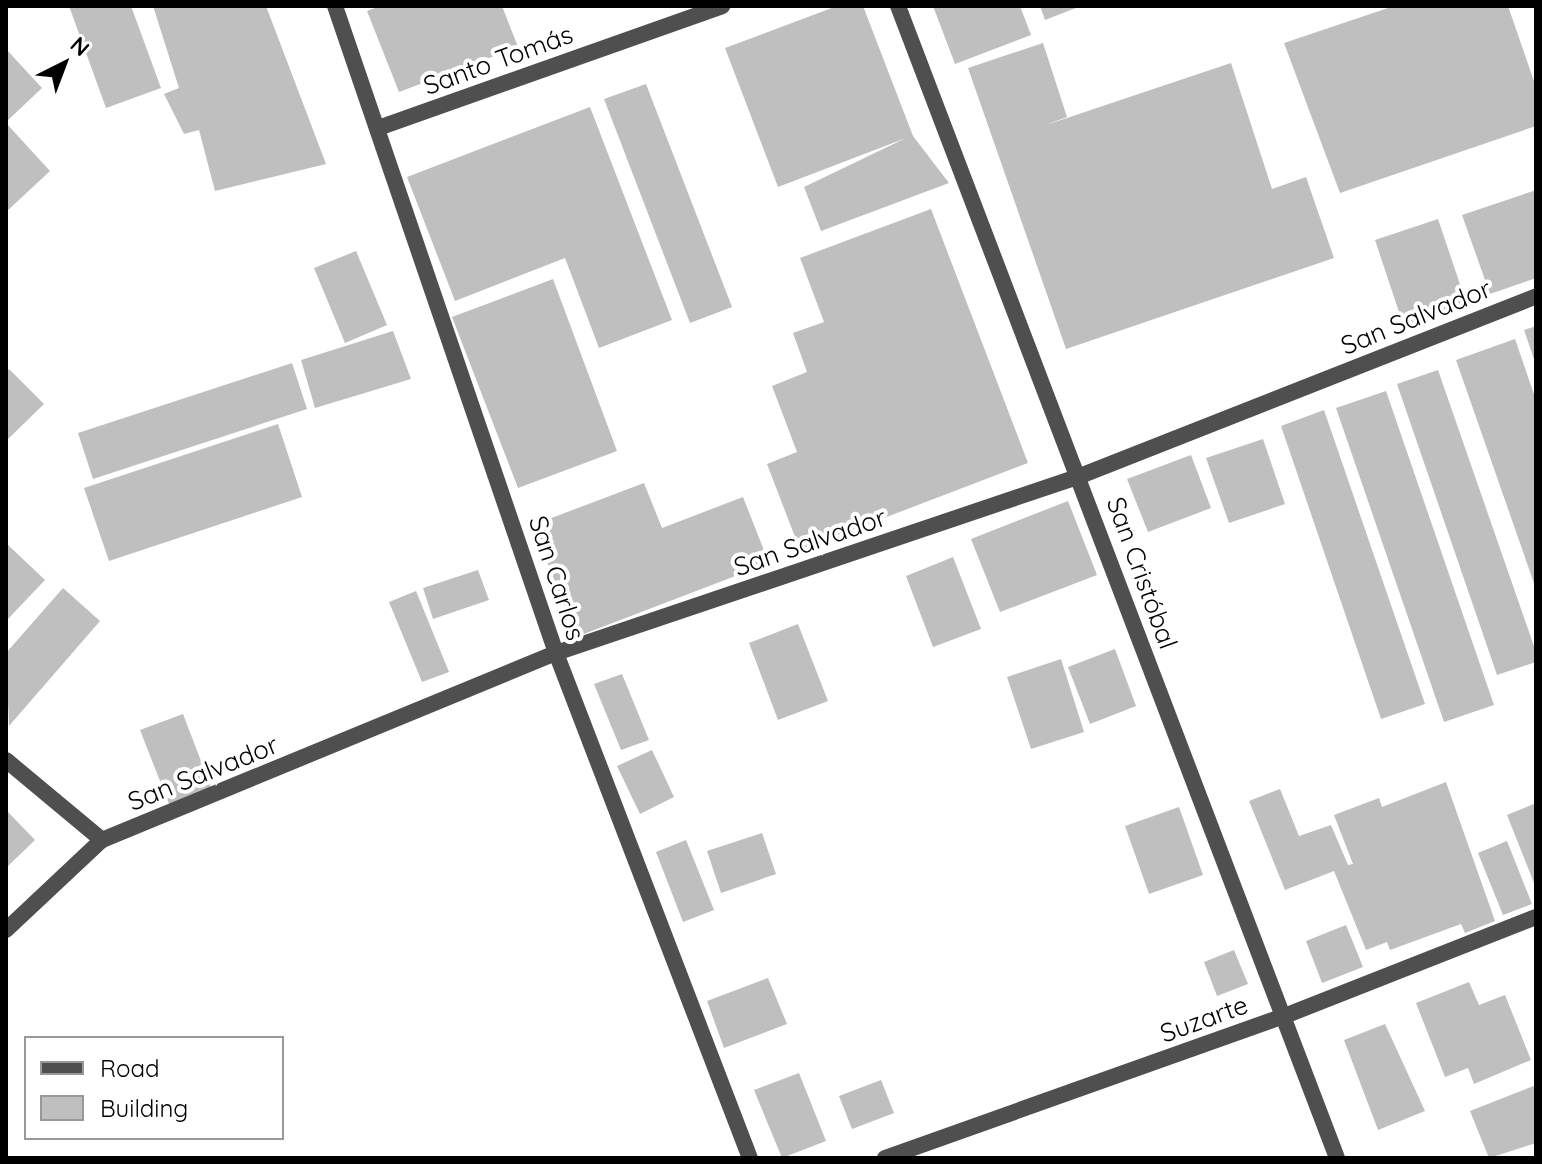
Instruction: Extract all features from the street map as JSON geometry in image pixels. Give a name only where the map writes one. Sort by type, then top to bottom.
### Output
[{"type":"street","name":"San Carlos","points":[[335,6],[381,127],[556,653],[750,1158]]},
{"type":"street","name":"Santo Tomás","points":[[381,127],[722,6]]},
{"type":"street","name":"San Cristóbal","points":[[898,6],[1080,476],[1337,1158]]},
{"type":"street","name":"San Salvador","points":[[102,840],[556,653],[1080,476],[1536,296]]},
{"type":"street","points":[[6,760],[102,840],[6,930]]},
{"type":"street","name":"Suzarte","points":[[885,1158],[1282,1017],[1536,917]]},
{"type":"building","points":[[69,6],[131,6],[161,88],[106,108]]},
{"type":"building","points":[[153,6],[266,6],[326,164],[215,191],[199,130],[184,134],[164,94],[179,88]]},
{"type":"building","points":[[380,6],[502,6],[518,47],[399,92],[367,11]]},
{"type":"building","points":[[837,6],[863,6],[913,136],[949,183],[821,231],[804,187],[906,138],[778,187],[725,48]]},
{"type":"building","points":[[933,6],[1020,6],[1031,35],[955,64]]},
{"type":"building","points":[[1040,6],[1081,6],[1045,20]]},
{"type":"building","points":[[1394,6],[1508,6],[1536,87],[1536,126],[1340,193],[1284,43]]},
{"type":"building","points":[[1043,43],[1067,117],[1043,126],[1231,63],[1272,189],[1306,177],[1334,258],[1066,349],[968,68]]},
{"type":"building","points":[[6,49],[42,88],[6,122]]},
{"type":"building","points":[[646,84],[732,307],[690,323],[604,99]]},
{"type":"building","points":[[590,107],[672,320],[599,348],[565,258],[455,301],[407,177]]},
{"type":"building","points":[[6,123],[50,171],[6,212]]},
{"type":"building","points":[[1536,190],[1536,278],[1490,294],[1462,215]]},
{"type":"building","points":[[931,209],[1028,463],[800,550],[767,464],[797,452],[772,386],[807,372],[793,333],[824,322],[800,258]]},
{"type":"building","points":[[1438,219],[1467,305],[1404,327],[1375,240]]},
{"type":"building","points":[[356,251],[387,325],[345,343],[314,268]]},
{"type":"building","points":[[553,279],[617,451],[518,488],[452,317]]},
{"type":"building","points":[[1536,326],[1536,362],[1535,362],[1524,330]]},
{"type":"building","points":[[393,331],[411,379],[315,408],[301,360]]},
{"type":"building","points":[[1515,339],[1536,400],[1536,589],[1456,360]]},
{"type":"building","points":[[292,363],[307,409],[93,479],[78,433]]},
{"type":"building","points":[[9,369],[44,404],[6,441],[6,372]]},
{"type":"building","points":[[1438,370],[1536,652],[1536,662],[1497,675],[1397,384]]},
{"type":"building","points":[[1386,391],[1494,705],[1444,722],[1336,408]]},
{"type":"building","points":[[1324,410],[1425,704],[1381,719],[1281,426]]},
{"type":"building","points":[[278,424],[302,497],[109,561],[84,488]]},
{"type":"building","points":[[1263,439],[1285,504],[1229,523],[1206,458]]},
{"type":"building","points":[[1191,455],[1211,508],[1148,532],[1127,479]]},
{"type":"building","points":[[644,483],[662,528],[743,497],[769,563],[576,637],[533,525]]},
{"type":"building","points":[[1068,501],[1097,575],[1000,612],[971,539]]},
{"type":"building","points":[[6,543],[45,580],[6,621]]},
{"type":"building","points":[[953,557],[981,629],[933,647],[906,576]]},
{"type":"building","points":[[478,570],[489,600],[433,619],[423,588]]},
{"type":"building","points":[[63,588],[100,621],[9,726],[6,653]]},
{"type":"building","points":[[416,591],[449,672],[422,682],[389,602]]},
{"type":"building","points":[[798,624],[828,701],[778,720],[749,643]]},
{"type":"building","points":[[1115,649],[1136,706],[1090,724],[1068,667]]},
{"type":"building","points":[[1061,659],[1084,732],[1031,749],[1007,677]]},
{"type":"building","points":[[622,674],[649,740],[621,750],[594,684]]},
{"type":"building","points":[[183,714],[211,787],[169,804],[140,730]]},
{"type":"building","points":[[652,750],[674,797],[640,814],[617,766]]},
{"type":"building","points":[[1446,782],[1495,921],[1465,933],[1461,924],[1390,950],[1387,942],[1366,950],[1334,871],[1285,890],[1249,801],[1280,789],[1299,836],[1331,825],[1348,865],[1353,864],[1334,815],[1379,798],[1382,807]]},
{"type":"building","points":[[1536,803],[1536,888],[1507,815]]},
{"type":"building","points":[[1179,807],[1203,875],[1149,894],[1125,826]]},
{"type":"building","points":[[6,810],[35,840],[6,868]]},
{"type":"building","points":[[762,833],[776,874],[721,893],[707,851]]},
{"type":"building","points":[[686,840],[714,910],[683,922],[656,852]]},
{"type":"building","points":[[1507,841],[1532,904],[1503,915],[1478,853]]},
{"type":"building","points":[[1346,925],[1363,967],[1322,983],[1306,941]]},
{"type":"building","points":[[1234,950],[1248,984],[1217,996],[1204,962]]},
{"type":"building","points":[[768,978],[787,1024],[724,1048],[707,1001]]},
{"type":"building","points":[[1469,982],[1479,1005],[1505,995],[1531,1060],[1474,1084],[1468,1068],[1445,1077],[1416,1003]]},
{"type":"building","points":[[1385,1024],[1425,1111],[1378,1130],[1344,1040]]},
{"type":"building","points":[[799,1073],[826,1141],[782,1158],[754,1090]]},
{"type":"building","points":[[881,1080],[894,1113],[852,1129],[839,1096]]},
{"type":"building","points":[[1536,1085],[1536,1143],[1489,1158],[1470,1111]]}]
